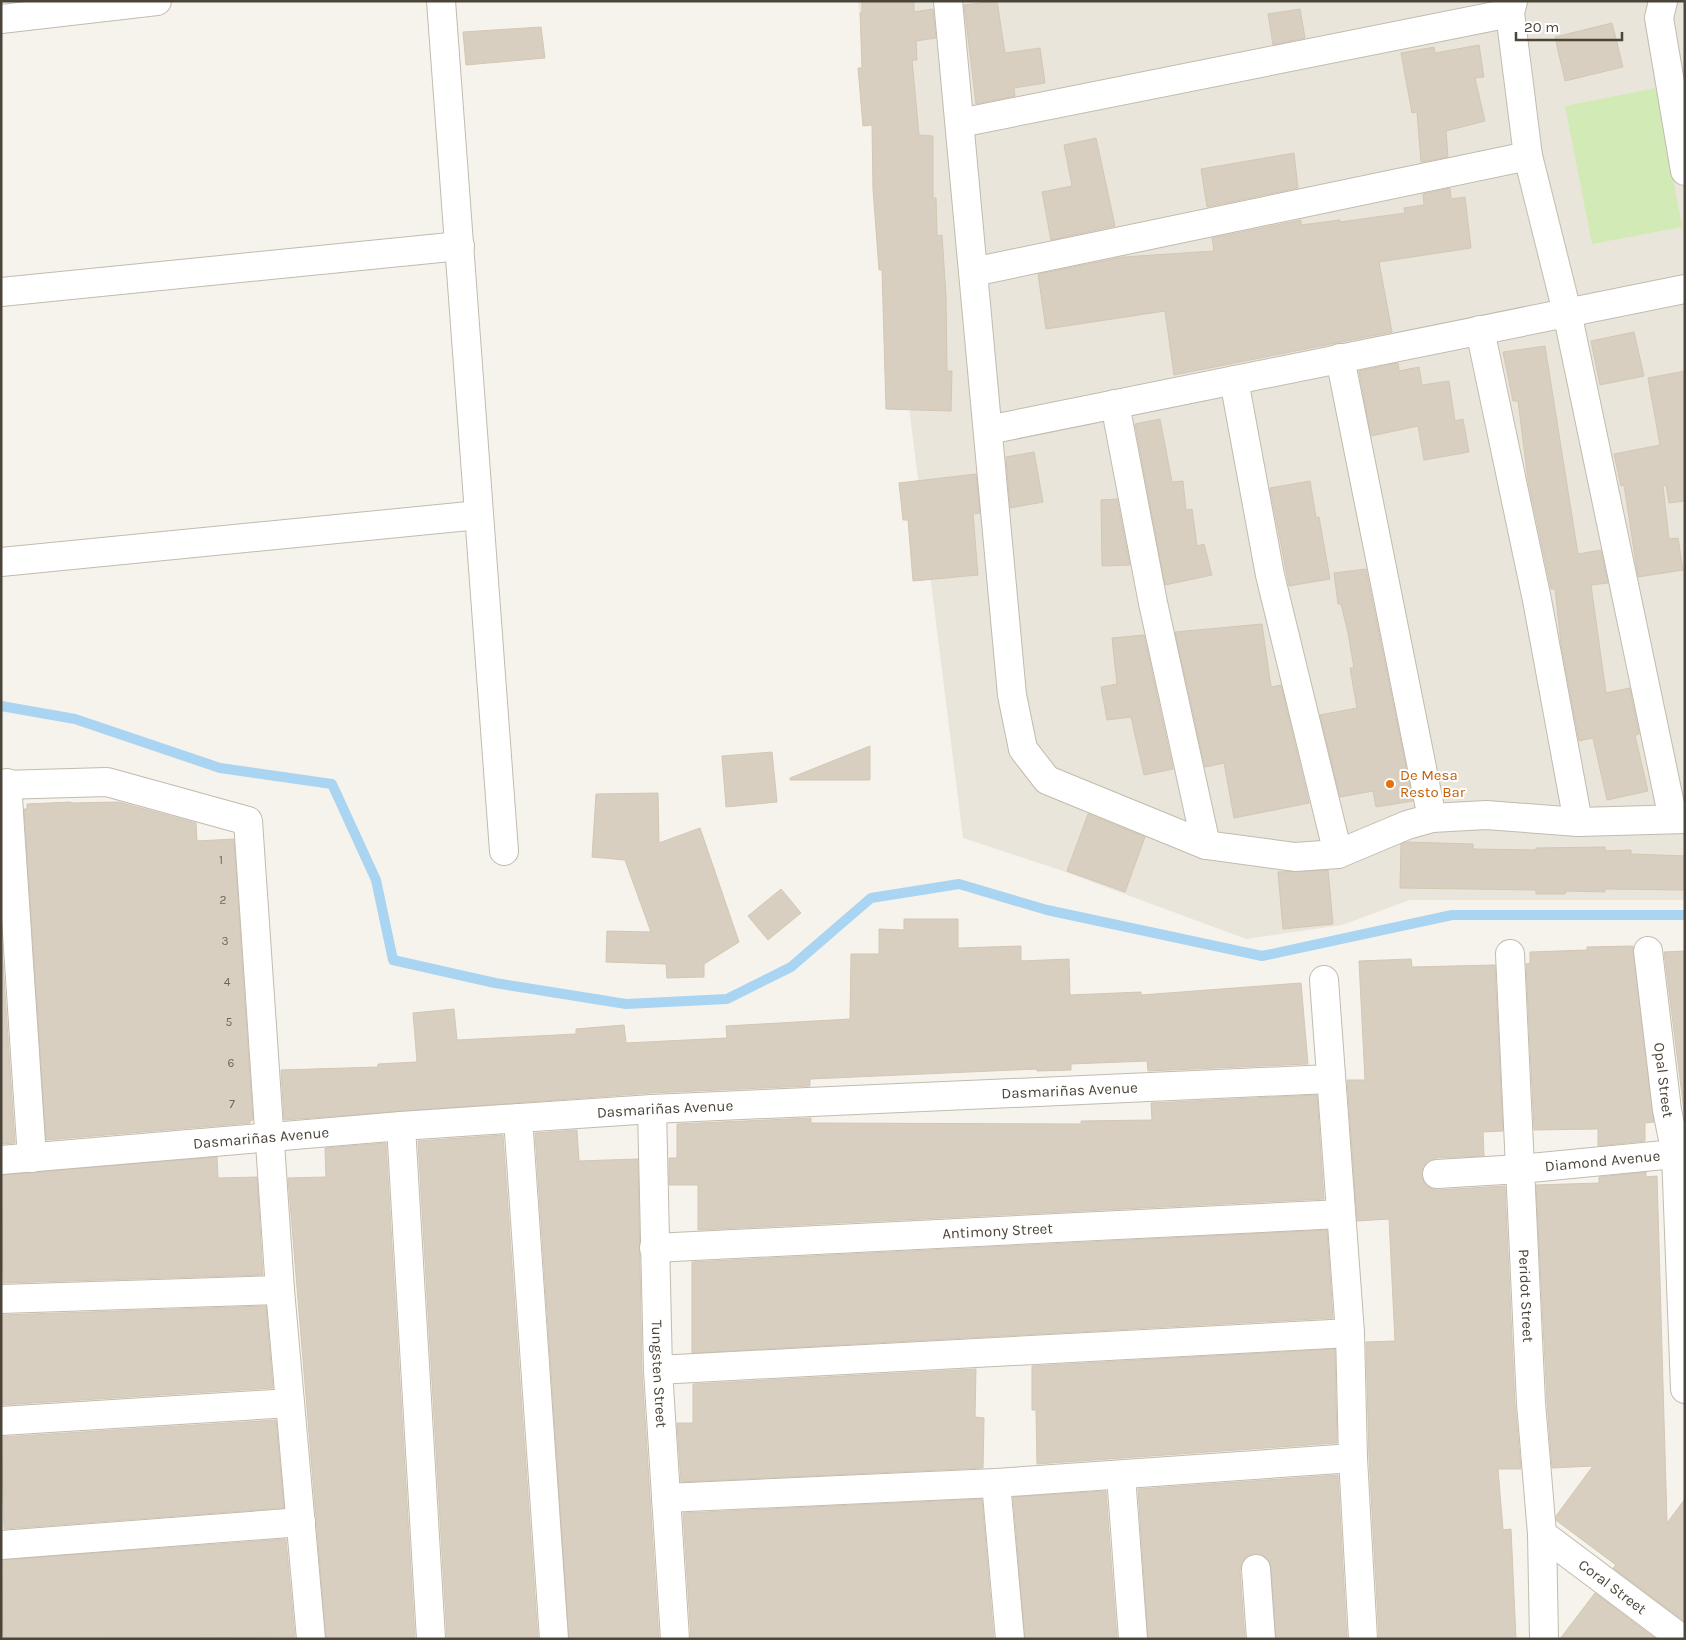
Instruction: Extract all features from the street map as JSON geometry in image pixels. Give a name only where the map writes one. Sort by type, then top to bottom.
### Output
[{"type":"street","points":[[1,19],[158,1]]},
{"type":"street","points":[[441,1],[504,851]]},
{"type":"street","points":[[948,1],[1012,695],[1023,749],[1047,780],[1206,845],[1295,857],[1338,854],[1407,825],[1432,818],[1486,815],[1578,822],[1679,819],[1568,312],[1528,156],[1511,7],[960,124]]},
{"type":"street","points":[[1663,1],[1658,18],[1682,142],[1685,171]]},
{"type":"street","points":[[973,272],[1528,156]]},
{"type":"street","points":[[1,292],[460,246]]},
{"type":"street","points":[[988,430],[1685,289]]},
{"type":"street","points":[[1480,330],[1537,600],[1578,822]]},
{"type":"street","points":[[1340,358],[1432,818]]},
{"type":"street","points":[[1234,380],[1270,574],[1338,854]]},
{"type":"street","points":[[1115,404],[1153,603],[1206,845]]},
{"type":"street","points":[[1,562],[479,515]]},
{"type":"street","points":[[32,1158],[4,784],[107,782],[248,821],[280,1290],[311,1639]]},
{"type":"street","name":"Opal Street","points":[[1648,951],[1667,1110],[1680,1154],[1685,1389]]},
{"type":"street","name":"Peridot Street","points":[[1510,954],[1532,1403],[1542,1534],[1544,1639]]},
{"type":"street","points":[[1324,980],[1350,1333],[1353,1458],[1363,1639]]},
{"type":"street","name":"Dasmariñas Avenue","points":[[1,1160],[269,1139],[400,1126],[652,1109],[1330,1079]]},
{"type":"street","name":"Tungsten Street","points":[[652,1109],[658,1370],[675,1639]]},
{"type":"street","points":[[518,1118],[554,1639]]},
{"type":"street","points":[[400,1126],[431,1639]]},
{"type":"street","name":"Diamond Avenue","points":[[1437,1174],[1520,1169],[1680,1154]]},
{"type":"street","name":"Antimony Street","points":[[654,1248],[1341,1214]]},
{"type":"street","points":[[1,1299],[280,1290]]},
{"type":"street","points":[[658,1370],[1350,1333]]},
{"type":"street","points":[[1,1421],[290,1403]]},
{"type":"street","points":[[666,1498],[996,1483],[1353,1458]]},
{"type":"street","points":[[1121,1475],[1133,1639]]},
{"type":"street","points":[[996,1483],[1010,1639]]},
{"type":"street","points":[[1,1545],[301,1522]]},
{"type":"street","name":"Coral Street","points":[[1542,1534],[1682,1639]]},
{"type":"street","points":[[1256,1569],[1261,1639]]},
{"type":"shaded area","points":[[858,1],[1685,1],[1685,900],[1410,900],[1342,925],[1246,939],[1060,870],[963,838]]},
{"type":"green space","points":[[1656,88],[1682,227],[1592,244],[1565,106]]},
{"type":"building","points":[[862,1],[914,1],[914,12],[933,9],[936,38],[916,41],[917,60],[912,60],[919,135],[933,136],[933,198],[936,198],[937,236],[942,235],[946,296],[947,371],[952,371],[951,411],[886,409],[882,270],[879,270],[873,189],[872,125],[863,126],[858,68],[862,68],[860,13],[862,13]]},
{"type":"building","points":[[997,1],[1005,53],[1040,48],[1045,83],[1014,88],[1015,96],[976,104],[964,5]]},
{"type":"building","points":[[1300,9],[1305,38],[1273,45],[1268,14]]},
{"type":"building","points":[[1612,23],[1623,67],[1565,81],[1555,37]]},
{"type":"building","points":[[541,27],[545,58],[466,65],[463,32]]},
{"type":"building","points":[[1479,45],[1484,77],[1475,78],[1485,121],[1446,131],[1448,157],[1421,162],[1417,112],[1412,113],[1401,53],[1434,47],[1435,53]]},
{"type":"building","points":[[1096,138],[1115,226],[1051,240],[1042,192],[1072,186],[1064,145]]},
{"type":"building","points":[[1294,153],[1298,188],[1207,207],[1201,169]]},
{"type":"building","points":[[1450,188],[1451,199],[1465,197],[1471,248],[1379,262],[1392,332],[1174,375],[1165,311],[1046,329],[1038,274],[1123,257],[1214,251],[1212,238],[1301,220],[1301,225],[1405,213],[1404,208],[1424,205],[1423,194]]},
{"type":"building","points":[[1634,332],[1644,376],[1600,385],[1591,341]]},
{"type":"building","points":[[1545,346],[1578,554],[1601,550],[1608,583],[1591,585],[1606,693],[1630,688],[1639,734],[1635,735],[1648,791],[1607,800],[1593,738],[1579,741],[1561,644],[1555,589],[1551,589],[1528,480],[1518,401],[1513,401],[1503,352]]},
{"type":"building","points":[[1398,363],[1399,371],[1419,367],[1422,385],[1449,381],[1455,421],[1463,419],[1469,452],[1424,460],[1418,426],[1371,436],[1359,371]]},
{"type":"building","points":[[1685,371],[1685,501],[1669,503],[1666,485],[1663,486],[1669,539],[1678,538],[1683,570],[1638,577],[1624,485],[1621,486],[1614,454],[1660,445],[1648,378]]},
{"type":"building","points":[[1160,419],[1172,482],[1183,481],[1186,510],[1192,509],[1197,546],[1204,544],[1212,575],[1165,585],[1135,424]]},
{"type":"building","points":[[1034,452],[1043,502],[1010,508],[1006,457]]},
{"type":"building","points":[[976,474],[980,513],[973,514],[978,575],[913,581],[908,520],[903,520],[899,483]]},
{"type":"building","points":[[1310,481],[1316,517],[1319,517],[1330,579],[1289,586],[1270,488]]},
{"type":"building","points":[[1117,499],[1130,565],[1102,566],[1101,500]]},
{"type":"building","points":[[1366,569],[1413,801],[1376,807],[1373,791],[1340,797],[1320,715],[1357,708],[1350,668],[1354,668],[1341,604],[1338,604],[1334,573]]},
{"type":"building","points":[[1262,624],[1271,687],[1281,685],[1309,803],[1234,818],[1224,763],[1205,767],[1175,632]]},
{"type":"building","points":[[1144,635],[1173,769],[1144,775],[1131,717],[1107,720],[1101,687],[1117,684],[1112,638]]},
{"type":"building","points":[[870,746],[870,780],[790,780],[790,778]]},
{"type":"building","points":[[772,752],[777,802],[726,807],[722,756]]},
{"type":"building","points":[[658,793],[659,843],[700,828],[739,942],[704,964],[704,977],[667,978],[666,964],[606,962],[607,931],[651,932],[625,860],[592,857],[596,794]]},
{"type":"building","points":[[119,802],[196,823],[197,841],[234,839],[253,1120],[250,1123],[46,1140],[24,809],[27,809],[27,804]]},
{"type":"building","points":[[1088,814],[1145,837],[1125,892],[1067,871]]},
{"type":"building","points":[[1406,842],[1473,844],[1473,849],[1536,850],[1536,848],[1605,847],[1605,851],[1631,850],[1631,854],[1685,856],[1685,890],[1605,889],[1605,892],[1566,891],[1565,894],[1536,894],[1536,890],[1400,888],[1401,844]]},
{"type":"building","points":[[1328,870],[1333,924],[1283,929],[1278,872]]},
{"type":"building","points":[[781,889],[801,913],[768,940],[748,916]]},
{"type":"building","points":[[904,919],[958,919],[958,948],[1021,946],[1021,961],[1069,959],[1070,995],[1141,992],[1141,995],[1301,983],[1308,1064],[1148,1071],[1147,1061],[1071,1064],[1071,1070],[1037,1071],[1037,1069],[810,1079],[810,1086],[651,1093],[284,1120],[281,1070],[378,1067],[378,1064],[417,1062],[413,1013],[454,1009],[457,1040],[576,1034],[576,1029],[624,1025],[626,1043],[727,1038],[726,1026],[850,1019],[851,954],[879,954],[879,929],[904,930]]},
{"type":"building","points":[[1,932],[15,1143],[1,1144]]},
{"type":"building","points":[[1633,946],[1654,1122],[1645,1123],[1645,1141],[1598,1146],[1598,1129],[1534,1130],[1526,964],[1530,963],[1530,952],[1587,950],[1587,947]]},
{"type":"building","points":[[1685,951],[1685,1119],[1664,952]]},
{"type":"building","points":[[1411,959],[1412,967],[1495,965],[1503,1131],[1483,1132],[1484,1156],[1436,1158],[1428,1161],[1423,1167],[1421,1174],[1424,1183],[1430,1188],[1437,1190],[1505,1186],[1515,1404],[1521,1469],[1498,1469],[1503,1530],[1511,1529],[1516,1639],[1379,1639],[1369,1457],[1366,1342],[1395,1341],[1389,1219],[1357,1221],[1347,1080],[1365,1080],[1359,961]]},
{"type":"building","points":[[1317,1095],[1324,1199],[698,1230],[698,1185],[669,1185],[669,1158],[677,1158],[677,1124],[811,1118],[811,1123],[1081,1124],[1081,1121],[1152,1120],[1151,1103]]},
{"type":"building","points":[[577,1130],[579,1161],[638,1159],[642,1371],[659,1639],[569,1639],[535,1133]]},
{"type":"building","points":[[503,1135],[538,1639],[447,1639],[418,1141]]},
{"type":"building","points":[[386,1143],[415,1639],[326,1639],[288,1178],[326,1177],[325,1148]]},
{"type":"building","points":[[217,1157],[218,1178],[257,1177],[263,1275],[3,1283],[1,1175]]},
{"type":"building","points":[[1646,1172],[1646,1177],[1657,1176],[1667,1523],[1685,1499],[1685,1622],[1613,1568],[1616,1565],[1557,1521],[1556,1516],[1593,1466],[1552,1468],[1536,1185],[1599,1183],[1599,1177]]},
{"type":"building","points":[[1327,1230],[1333,1318],[692,1353],[692,1262]]},
{"type":"building","points":[[266,1306],[273,1388],[1,1405],[1,1315]]},
{"type":"building","points":[[1335,1349],[1337,1443],[1037,1464],[1036,1410],[1032,1410],[1032,1366]]},
{"type":"building","points":[[976,1369],[975,1417],[984,1418],[983,1468],[681,1482],[677,1423],[693,1423],[693,1384]]},
{"type":"building","points":[[276,1420],[284,1508],[4,1529],[1,1437]]},
{"type":"building","points":[[1338,1475],[1347,1639],[1276,1639],[1271,1567],[1269,1561],[1263,1555],[1255,1553],[1247,1556],[1240,1570],[1245,1639],[1148,1639],[1138,1489]]},
{"type":"building","points":[[1106,1491],[1117,1639],[1025,1639],[1013,1497]]},
{"type":"building","points":[[982,1499],[994,1639],[691,1639],[683,1513]]},
{"type":"building","points":[[286,1539],[295,1637],[3,1639],[1,1560]]},
{"type":"building","points":[[1595,1593],[1656,1639],[1560,1639]]},
{"type":"waterway","points":[[1,706],[75,719],[220,768],[332,784],[376,880],[393,960],[495,983],[626,1004],[727,999],[791,967],[871,898],[959,884],[1047,910],[1262,956],[1452,915],[1685,915]]},
{"type":"place","name":"De Mesa Resto Bar","points":[[1390,784]]}]
